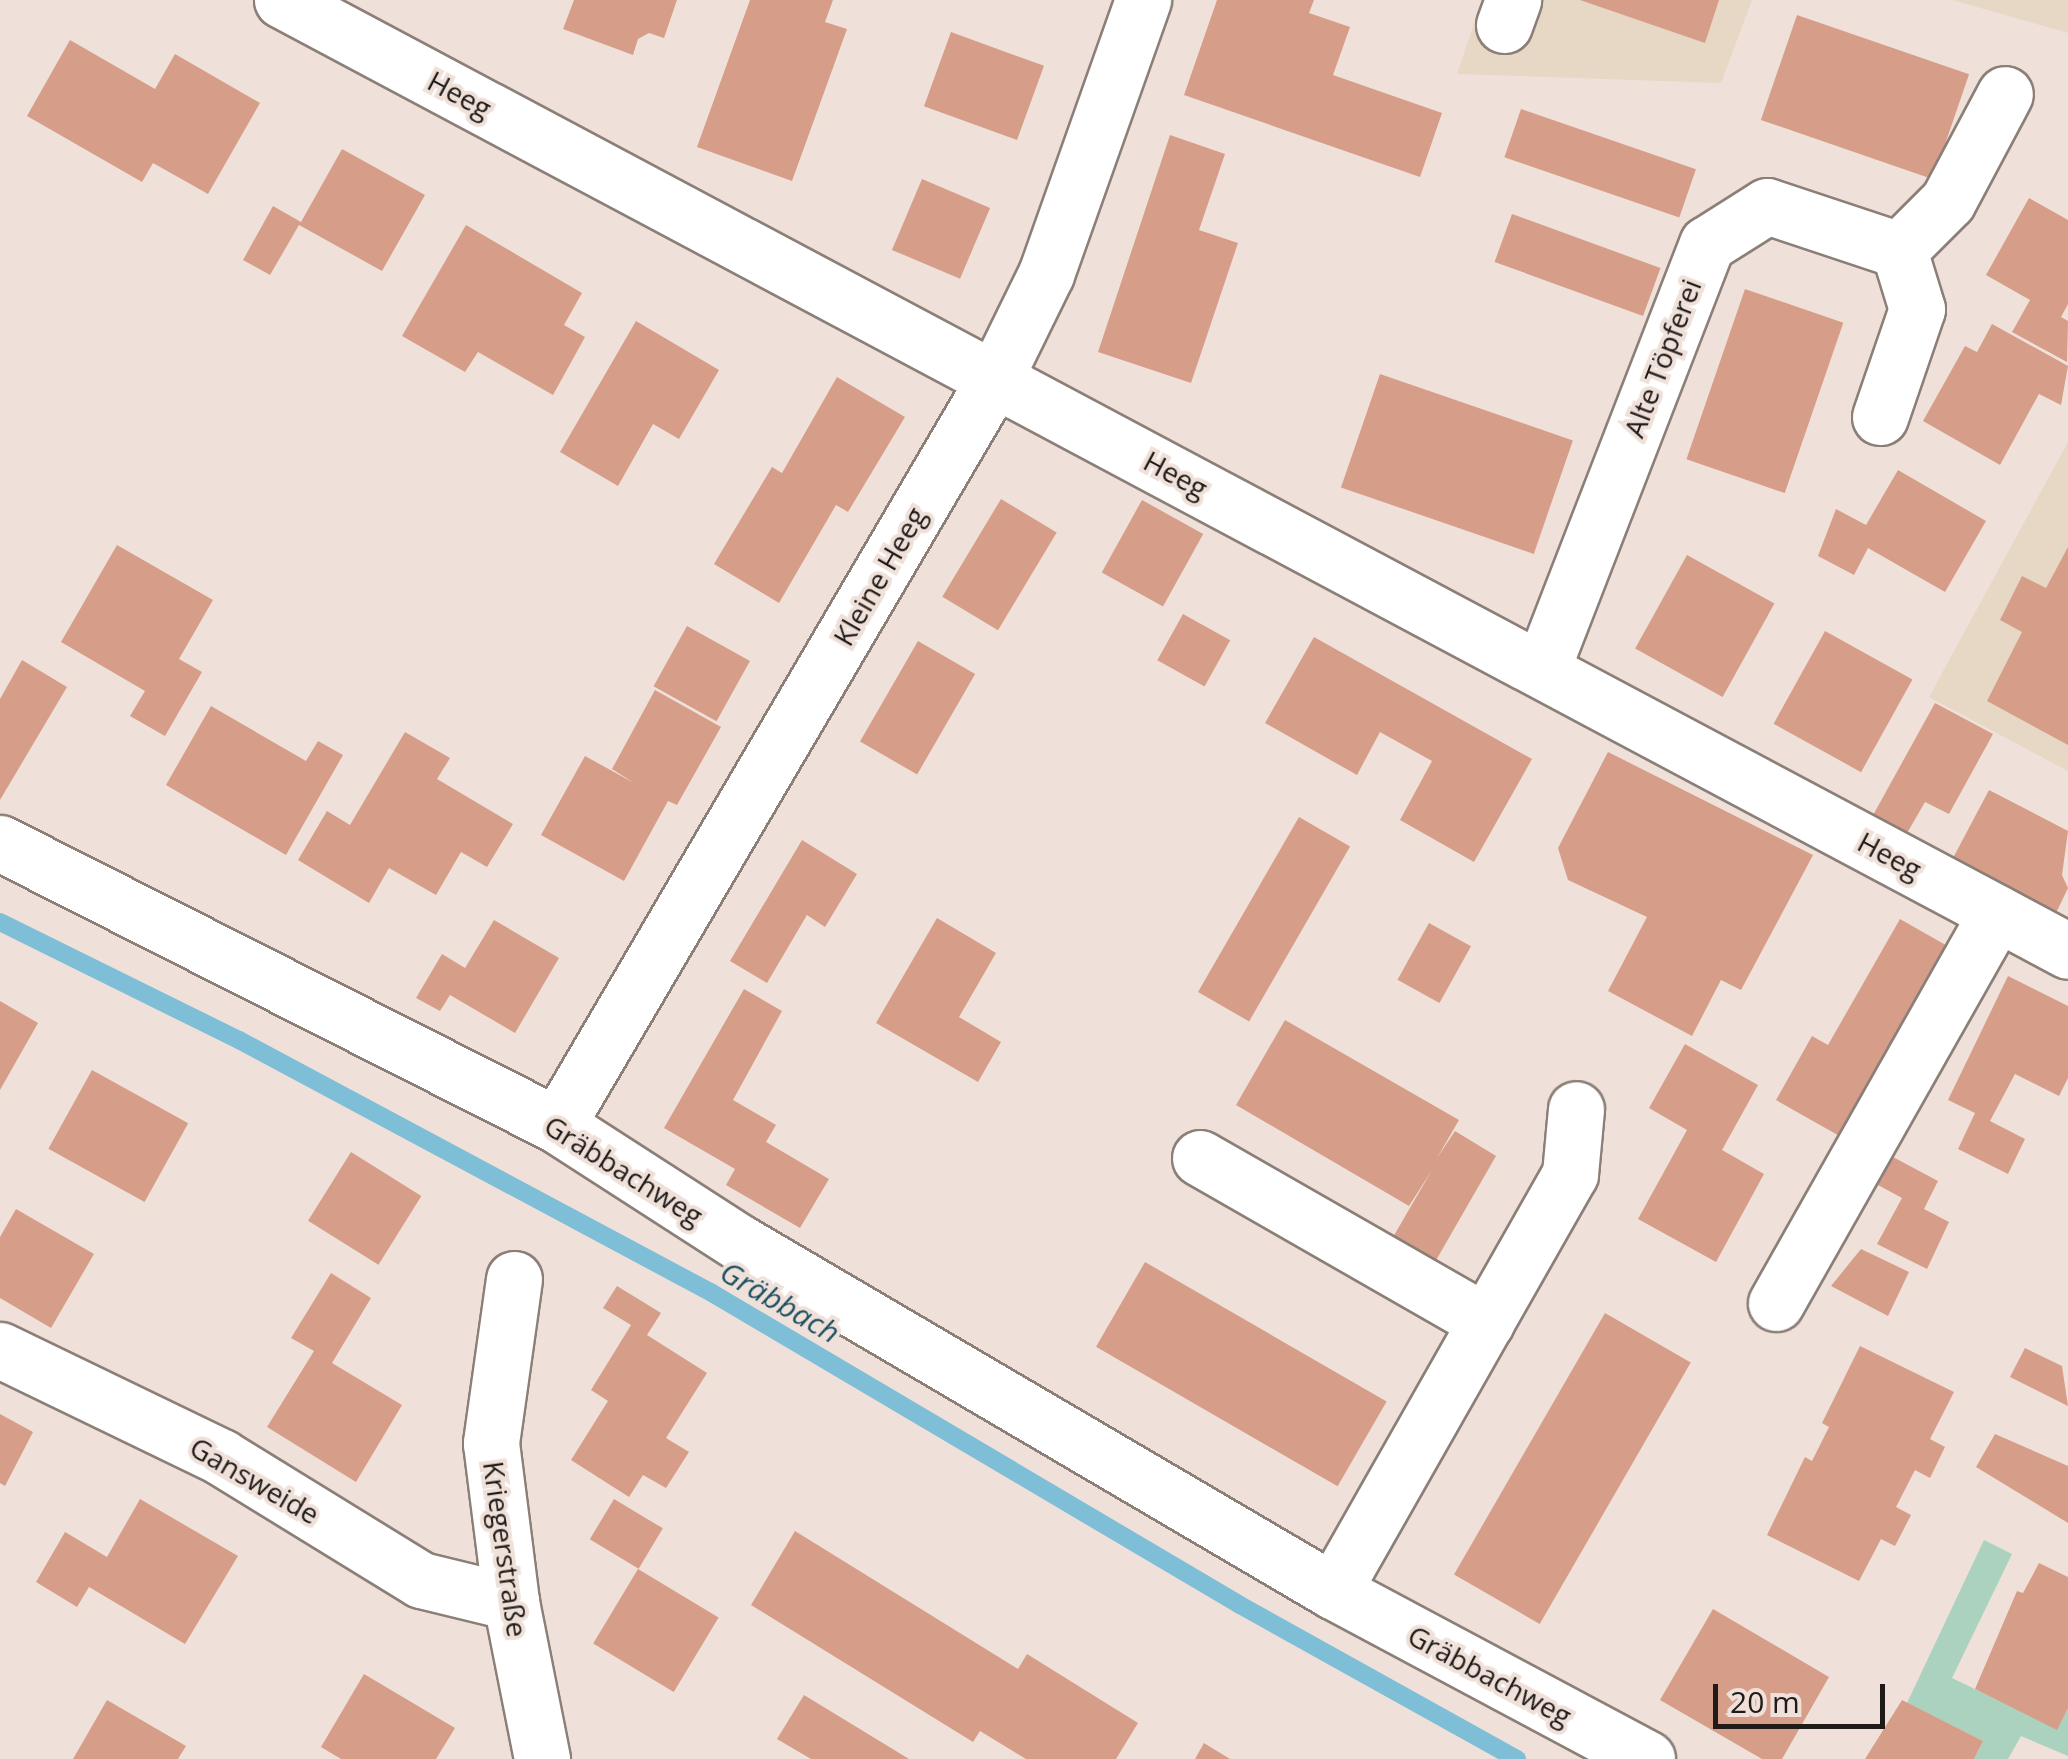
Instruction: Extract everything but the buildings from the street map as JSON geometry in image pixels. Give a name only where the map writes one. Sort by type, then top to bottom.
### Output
[{"type":"street","name":"Heeg","points":[[282,0],[2068,951]]},
{"type":"street","name":"Kleine Heeg","points":[[557,1126],[995,378],[1046,274],[1143,0]]},
{"type":"street","points":[[1880,416],[1917,309],[1899,250],[1948,201],[2005,94]]},
{"type":"street","name":"Alte Töpferei","points":[[1542,669],[1707,244],[1767,206],[1899,250]]},
{"type":"street","name":"Gräbbachweg","points":[[0,844],[557,1126],[742,1244],[1333,1591],[1647,1759]]},
{"type":"street","points":[[1776,1303],[1997,912]]},
{"type":"street","points":[[1333,1591],[1570,1174],[1576,1108]]},
{"type":"street","points":[[1200,1158],[1486,1322]]},
{"type":"street","name":"Kriegerstraße","points":[[514,1278],[491,1444],[511,1602],[542,1759]]},
{"type":"street","name":"Gansweide","points":[[0,1350],[222,1457],[421,1580],[511,1602]]},
{"type":"shaded area","points":[[1482,0],[1752,0],[1721,83],[1457,74]]},
{"type":"shaded area","points":[[1952,0],[2068,0],[2068,33]]},
{"type":"shaded area","points":[[2068,442],[2068,771],[1929,697]]},
{"type":"green space","points":[[1984,1540],[2012,1554],[1952,1678],[2057,1729],[2068,1708],[2068,1756],[2021,1736],[2008,1759],[1974,1759],[1983,1741],[1907,1703]]},
{"type":"waterway","name":"Gräbbach","points":[[0,922],[239,1040],[712,1293],[1240,1605],[1517,1759]]}]
